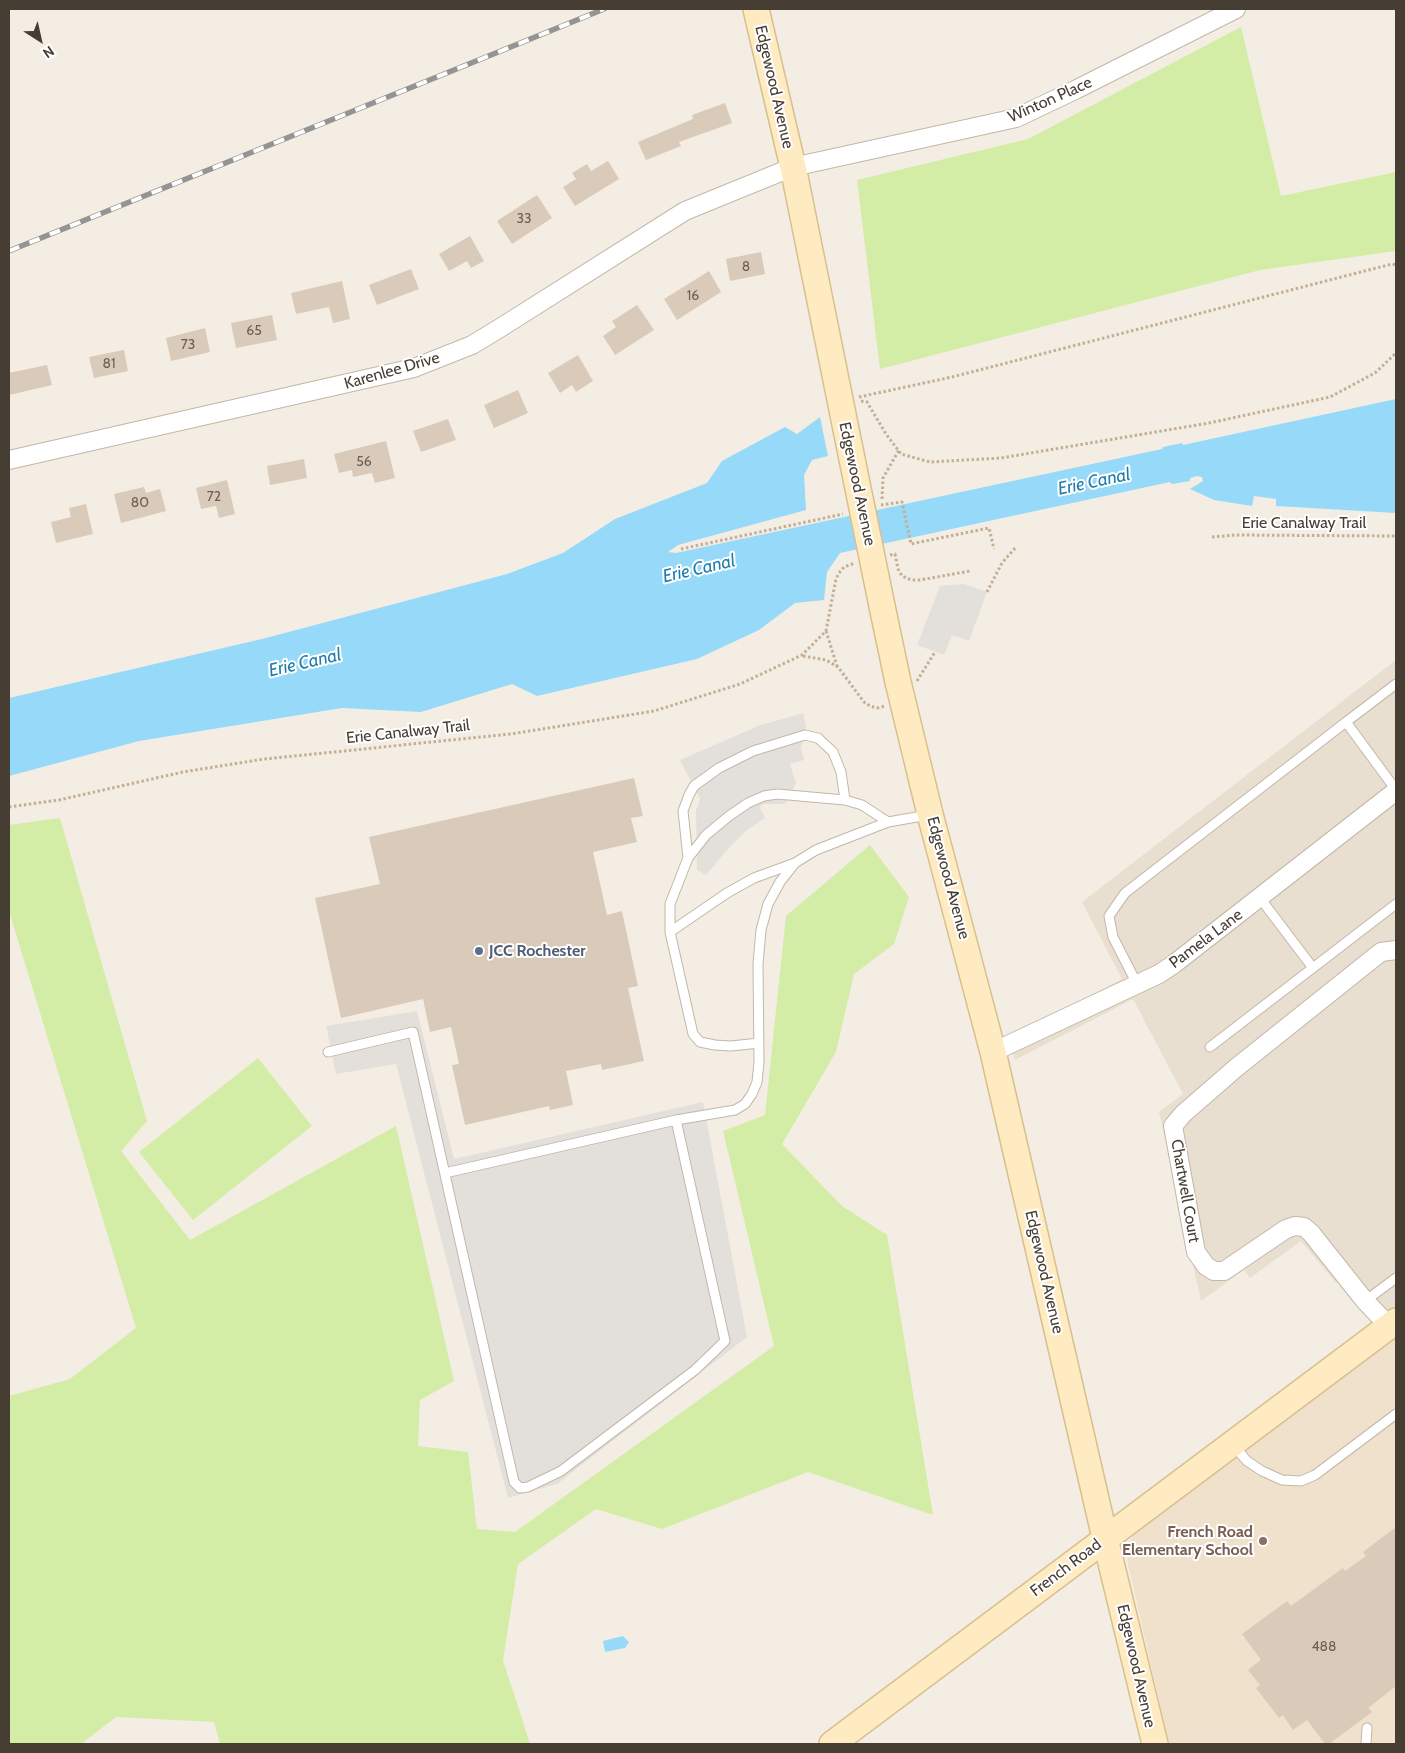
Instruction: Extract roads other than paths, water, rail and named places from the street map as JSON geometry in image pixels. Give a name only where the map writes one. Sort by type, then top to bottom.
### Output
[{"type":"street","name":"Edgewood Avenue","points":[[756,9],[793,167],[898,682],[930,814],[993,1052],[1105,1538],[1155,1744]]},
{"type":"street","name":"Winton Place","points":[[793,167],[1016,118],[1236,9]]},
{"type":"street","name":"Karenlee Drive","points":[[9,460],[422,366],[472,345],[685,211],[793,167]]},
{"type":"street","name":"Pamela Lane","points":[[993,1052],[1159,974],[1260,898],[1396,791]]},
{"type":"street","name":"Chartwell Court","points":[[1393,1323],[1365,1301],[1311,1233],[1304,1227],[1296,1226],[1286,1229],[1224,1270],[1214,1272],[1206,1266],[1196,1252],[1173,1126],[1183,1114],[1237,1067],[1381,952],[1396,950]]},
{"type":"street","name":"French Road","points":[[832,1744],[1393,1323]]},
{"type":"lane","points":[[1137,984],[1113,937],[1109,916],[1125,893],[1396,684]]},
{"type":"lane","points":[[1346,722],[1396,791]]},
{"type":"lane","points":[[688,858],[685,842],[684,811],[694,786],[719,768],[753,751],[805,735],[818,738],[833,752],[841,772],[845,800]]},
{"type":"lane","points":[[759,1043],[731,1046],[700,1042],[693,1034],[670,932],[670,904],[688,858],[706,835],[729,816],[748,803],[764,796],[777,794],[845,800],[862,805],[888,822]]},
{"type":"lane","points":[[670,932],[727,892],[754,878],[795,863],[816,850],[888,822],[930,814]]},
{"type":"lane","points":[[445,1173],[676,1120],[735,1110],[746,1104],[757,1082],[759,1062],[758,964],[761,930],[768,904],[780,882],[795,863]]},
{"type":"lane","points":[[1260,898],[1313,968]]},
{"type":"lane","points":[[1210,1048],[1396,904]]},
{"type":"lane","points":[[328,1052],[413,1032],[514,1482],[520,1488],[528,1487],[561,1471],[694,1370],[725,1341],[676,1120]]},
{"type":"lane","points":[[1365,1301],[1396,1278]]},
{"type":"lane","points":[[1232,1444],[1247,1461],[1262,1471],[1282,1480],[1301,1482],[1315,1475],[1396,1414]]},
{"type":"lane","points":[[1366,1744],[1367,1728]]},
{"type":"water","name":"Erie Canal","points":[[1396,399],[1396,513],[1276,506],[1276,499],[1254,496],[1252,506],[1214,500],[1190,489],[1203,481],[1202,477],[1197,476],[1190,478],[1190,481],[1172,484],[1170,482],[840,553],[827,572],[824,600],[795,603],[759,630],[697,659],[537,696],[512,684],[421,712],[342,708],[139,741],[9,776],[9,698],[266,638],[507,574],[563,553],[615,519],[707,483],[722,461],[785,427],[797,434],[820,417],[828,456],[812,460],[804,475],[806,510],[678,545],[668,552],[676,553],[1162,449],[1163,447],[1182,443],[1183,445]]},
{"type":"water","points":[[623,1636],[629,1642],[625,1648],[605,1652],[603,1641]]},
{"type":"railway","points":[[9,251],[604,9]]},
{"type":"place","name":"JCC Rochester","points":[[479,951]]},
{"type":"place","name":"French Road Elementary School","points":[[1263,1541]]}]
